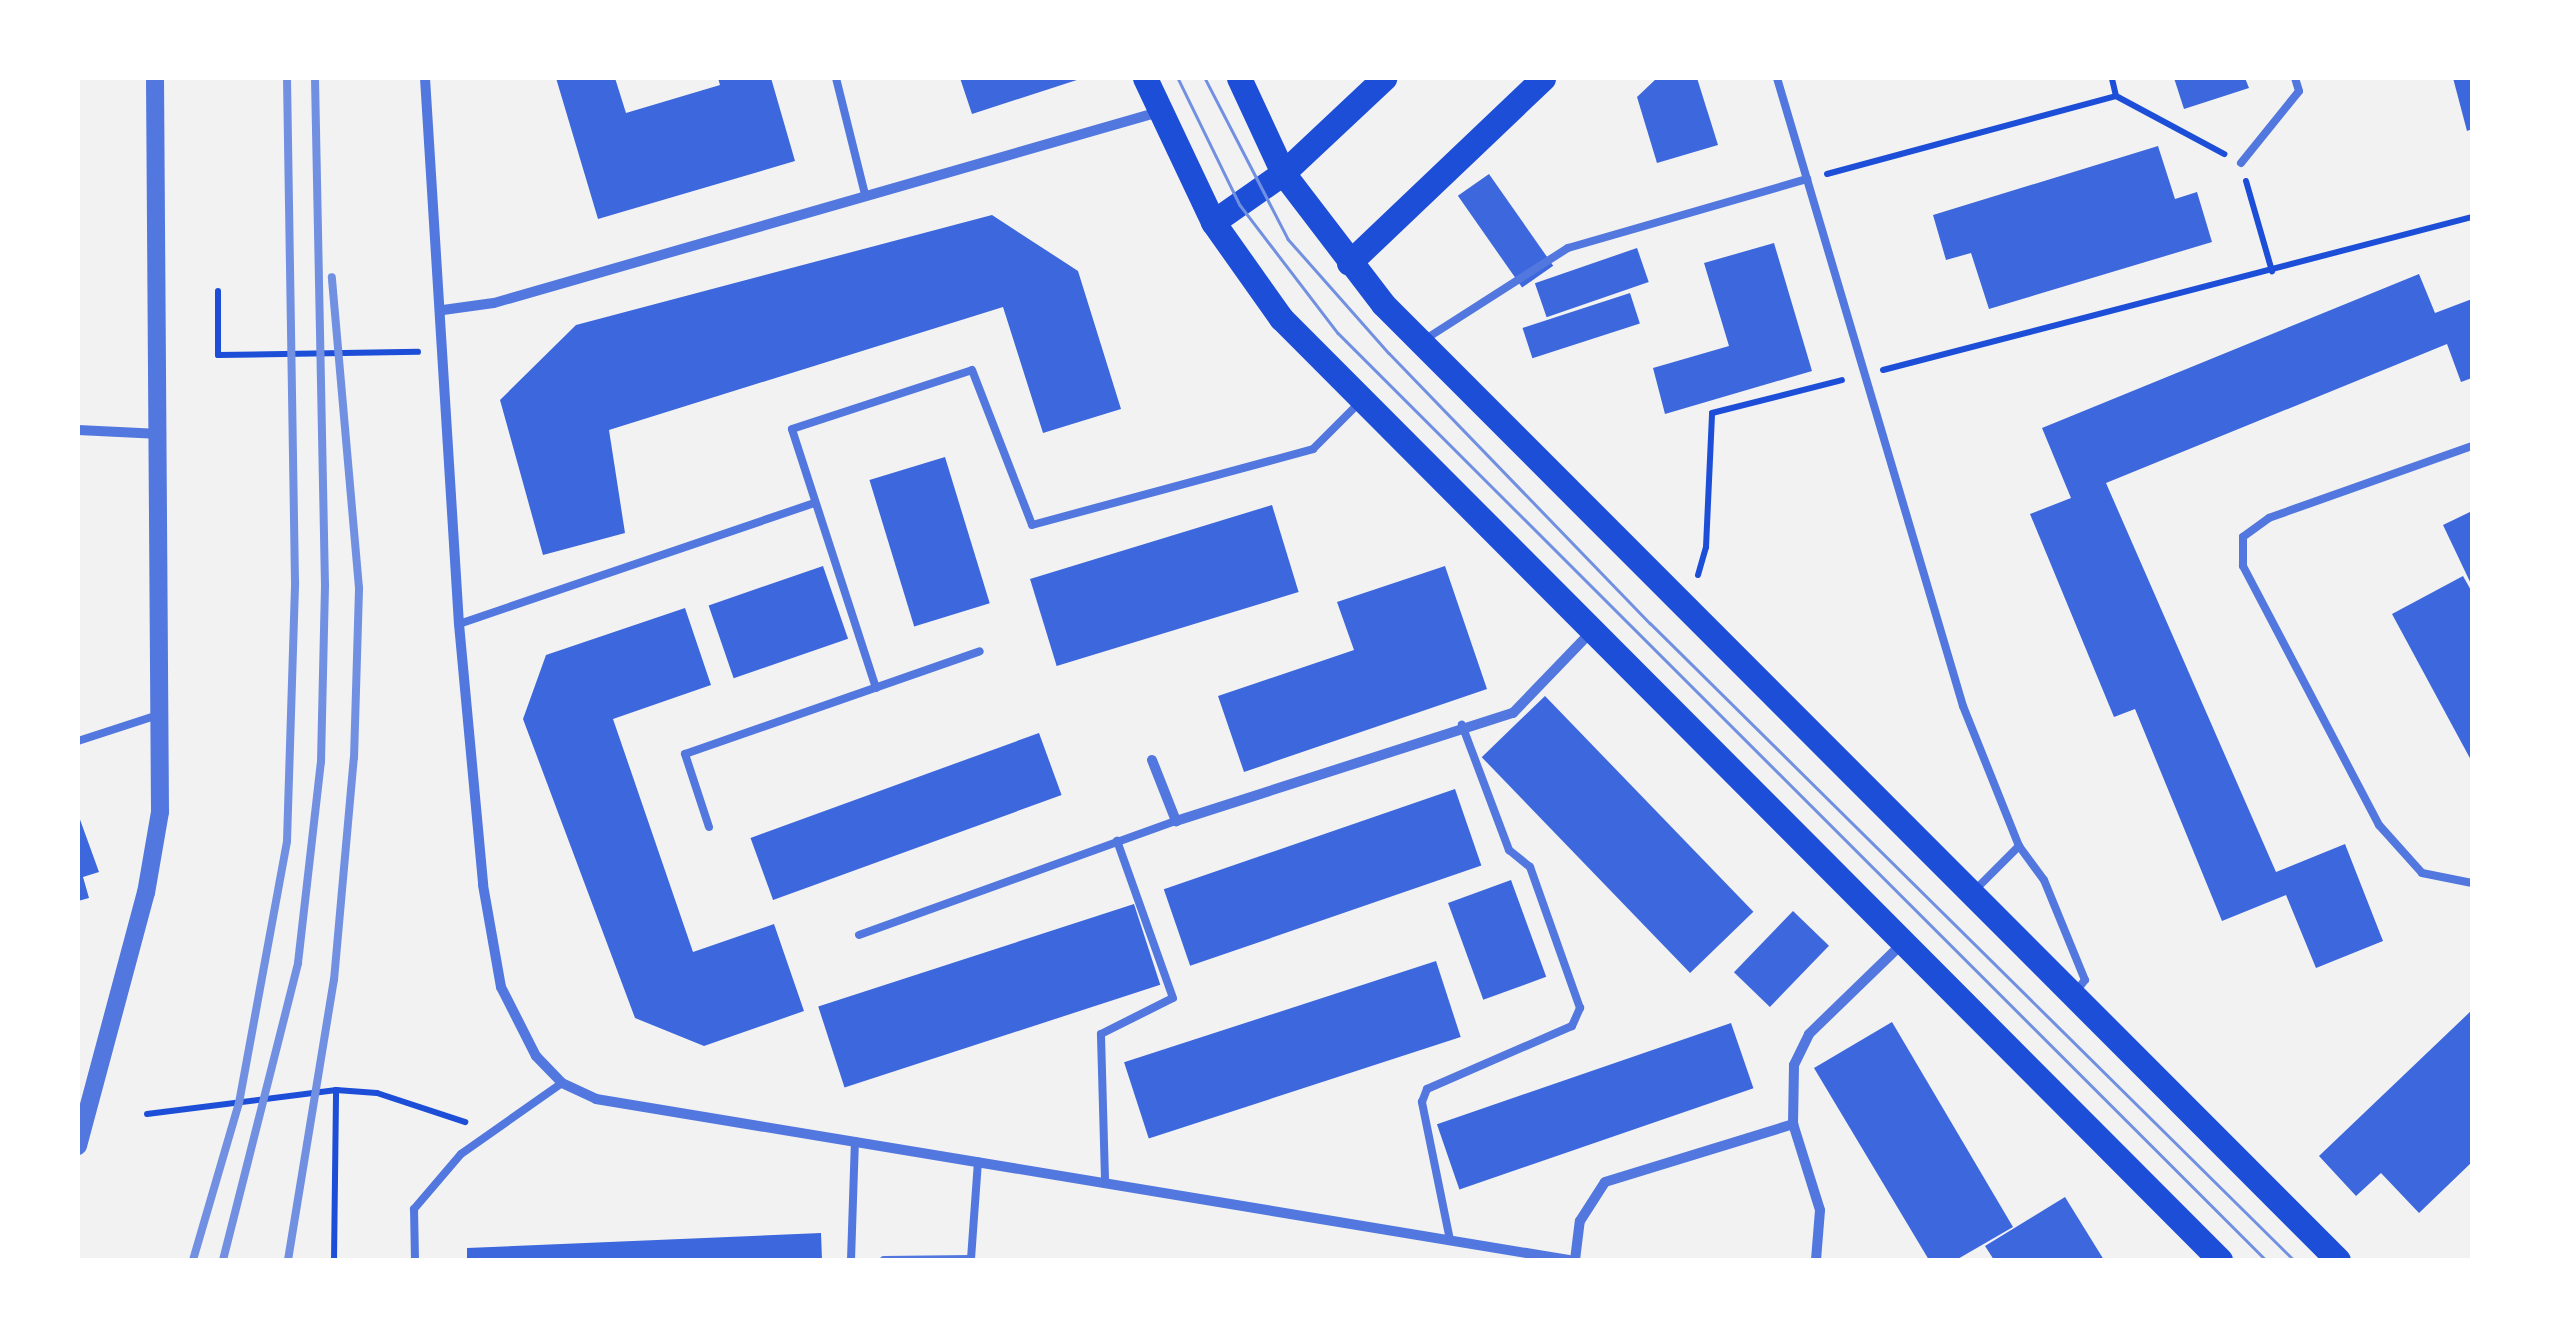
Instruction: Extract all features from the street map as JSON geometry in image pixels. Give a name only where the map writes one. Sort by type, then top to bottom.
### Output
[{"type":"main road","points":[[1146,78],[1212,222],[1281,318],[1359,403],[2220,1260]]},
{"type":"main road","points":[[1239,78],[1283,174],[1349,263],[1420,343],[2338,1260]]},
{"type":"main road","points":[[1212,222],[1283,174],[1384,78]]},
{"type":"main road","points":[[1349,263],[1544,78]]},
{"type":"street","points":[[78,1146],[146,893],[160,812],[155,78]]},
{"type":"street","points":[[425,78],[443,310],[460,624],[484,884],[501,986],[522,1037],[562,1082],[596,1099],[1105,1179],[1572,1260],[1580,1221],[1605,1182],[1793,1124]]},
{"type":"street","points":[[443,310],[494,303],[1160,112]]},
{"type":"street","points":[[78,430],[160,434]]},
{"type":"street","points":[[1152,760],[1176,822],[1462,725],[1514,713],[1590,633]]},
{"type":"street","points":[[1816,1260],[1820,1210],[1793,1124],[1789,1085],[1808,1034],[1901,944]]},
{"type":"lane","points":[[836,78],[865,194]]},
{"type":"lane","points":[[1778,78],[1862,376],[1963,706],[2019,846],[2044,880],[2085,980],[2072,995]]},
{"type":"lane","points":[[2241,163],[2300,91],[2296,78]]},
{"type":"lane","points":[[1420,343],[1568,248],[1807,179]]},
{"type":"lane","points":[[876,688],[792,429],[972,370],[1032,526],[1313,449],[1359,403]]},
{"type":"lane","points":[[2472,446],[2269,518],[2243,538],[2243,566],[2378,825],[2422,873],[2472,883]]},
{"type":"lane","points":[[460,624],[815,503]]},
{"type":"lane","points":[[709,827],[685,754],[980,652]]},
{"type":"lane","points":[[78,741],[158,715]]},
{"type":"lane","points":[[1450,1240],[1422,1102],[1427,1089],[1572,1026],[1580,1008],[1530,868],[1509,850],[1462,725]]},
{"type":"lane","points":[[859,935],[1176,822]]},
{"type":"lane","points":[[1105,1179],[1101,1034],[1173,998],[1117,841]]},
{"type":"lane","points":[[1970,896],[2019,846]]},
{"type":"lane","points":[[415,1260],[414,1209],[461,1154],[562,1082]]},
{"type":"lane","points":[[852,1260],[855,1141]]},
{"type":"lane","points":[[884,1260],[972,1260],[978,1161]]},
{"type":"path","points":[[2112,78],[2116,96]]},
{"type":"path","points":[[1807,179],[2116,96],[2241,163],[2272,271]]},
{"type":"path","points":[[1674,600],[1698,576],[1706,547],[1712,412],[2472,218]]},
{"type":"path","points":[[218,291],[218,355],[418,352]]},
{"type":"path","points":[[334,1260],[336,1090]]},
{"type":"path","points":[[148,1114],[336,1090],[376,1093],[493,1131]]},
{"type":"building","points":[[556,78],[615,78],[626,113],[720,85],[718,78],[771,78],[795,161],[598,219]]},
{"type":"building","points":[[960,78],[1083,78],[972,114]]},
{"type":"building","points":[[1657,78],[1697,78],[1718,145],[1657,163],[1637,97]]},
{"type":"building","points":[[2174,78],[2245,78],[2249,88],[2184,109]]},
{"type":"building","points":[[2453,78],[2472,78],[2472,129],[2467,131]]},
{"type":"building","points":[[2158,146],[2175,199],[2197,192],[2212,242],[1989,309],[1971,253],[1946,260],[1933,215]]},
{"type":"building","points":[[1489,174],[1553,266],[1522,288],[1458,196]]},
{"type":"building","points":[[992,215],[1078,271],[1121,409],[1043,433],[1003,307],[609,430],[625,533],[543,555],[500,400],[576,325]]},
{"type":"building","points":[[1774,243],[1812,371],[1665,414],[1653,368],[1729,346],[1704,263]]},
{"type":"building","points":[[1637,248],[1649,282],[1547,317],[1535,283]]},
{"type":"building","points":[[2419,274],[2435,313],[2472,299],[2472,378],[2461,382],[2447,344],[2106,483],[2276,872],[2345,844],[2383,941],[2316,968],[2286,895],[2222,921],[2135,709],[2114,717],[2030,514],[2071,498],[2042,428]]},
{"type":"building","points":[[1630,293],[1640,323],[1532,358],[1523,328]]},
{"type":"building","points":[[945,457],[990,603],[914,626],[869,480]]},
{"type":"building","points":[[1272,505],[1299,592],[1057,666],[1030,579]]},
{"type":"building","points":[[2472,511],[2472,586],[2443,525]]},
{"type":"building","points":[[823,566],[848,639],[734,678],[709,605]]},
{"type":"building","points":[[1445,566],[1487,689],[1244,772],[1218,696],[1354,650],[1337,602]]},
{"type":"building","points":[[2463,576],[2472,592],[2472,762],[2392,614]]},
{"type":"building","points":[[685,608],[711,685],[613,719],[693,952],[774,924],[804,1011],[704,1046],[635,1018],[523,719],[546,655]]},
{"type":"building","points":[[1545,696],[1753,912],[1690,973],[1482,757]]},
{"type":"building","points":[[1039,733],[1062,795],[773,900],[751,838]]},
{"type":"building","points":[[1455,789],[1481,866],[1190,966],[1164,889]]},
{"type":"building","points":[[78,814],[99,872],[83,877],[89,898],[78,901]]},
{"type":"building","points":[[1511,880],[1546,977],[1483,1000],[1448,903]]},
{"type":"building","points":[[1134,904],[1160,985],[845,1087],[818,1007]]},
{"type":"building","points":[[1793,911],[1829,946],[1770,1007],[1734,972]]},
{"type":"building","points":[[1436,961],[1461,1037],[1149,1138],[1124,1062]]},
{"type":"building","points":[[2472,1010],[2472,1162],[2419,1213],[2381,1173],[2356,1196],[2319,1156]]},
{"type":"building","points":[[1892,1022],[2013,1227],[1956,1260],[1929,1260],[1814,1068]]},
{"type":"building","points":[[1731,1023],[1753,1088],[1459,1189],[1437,1124]]},
{"type":"building","points":[[2065,1197],[2104,1260],[1994,1260],[1985,1246]]},
{"type":"building","points":[[821,1233],[822,1260],[467,1260],[467,1248]]},
{"type":"tram line","points":[[1178,78],[1240,205],[1338,333],[2266,1260]]},
{"type":"tram line","points":[[1205,78],[1288,239],[1389,353],[1650,623],[2294,1260]]},
{"type":"railway","points":[[193,1260],[239,1103],[287,841],[295,582],[287,78]]},
{"type":"railway","points":[[223,1260],[298,963],[321,762],[325,586],[315,78]]},
{"type":"railway","points":[[288,1260],[334,980],[354,758],[359,588],[332,277]]}]
